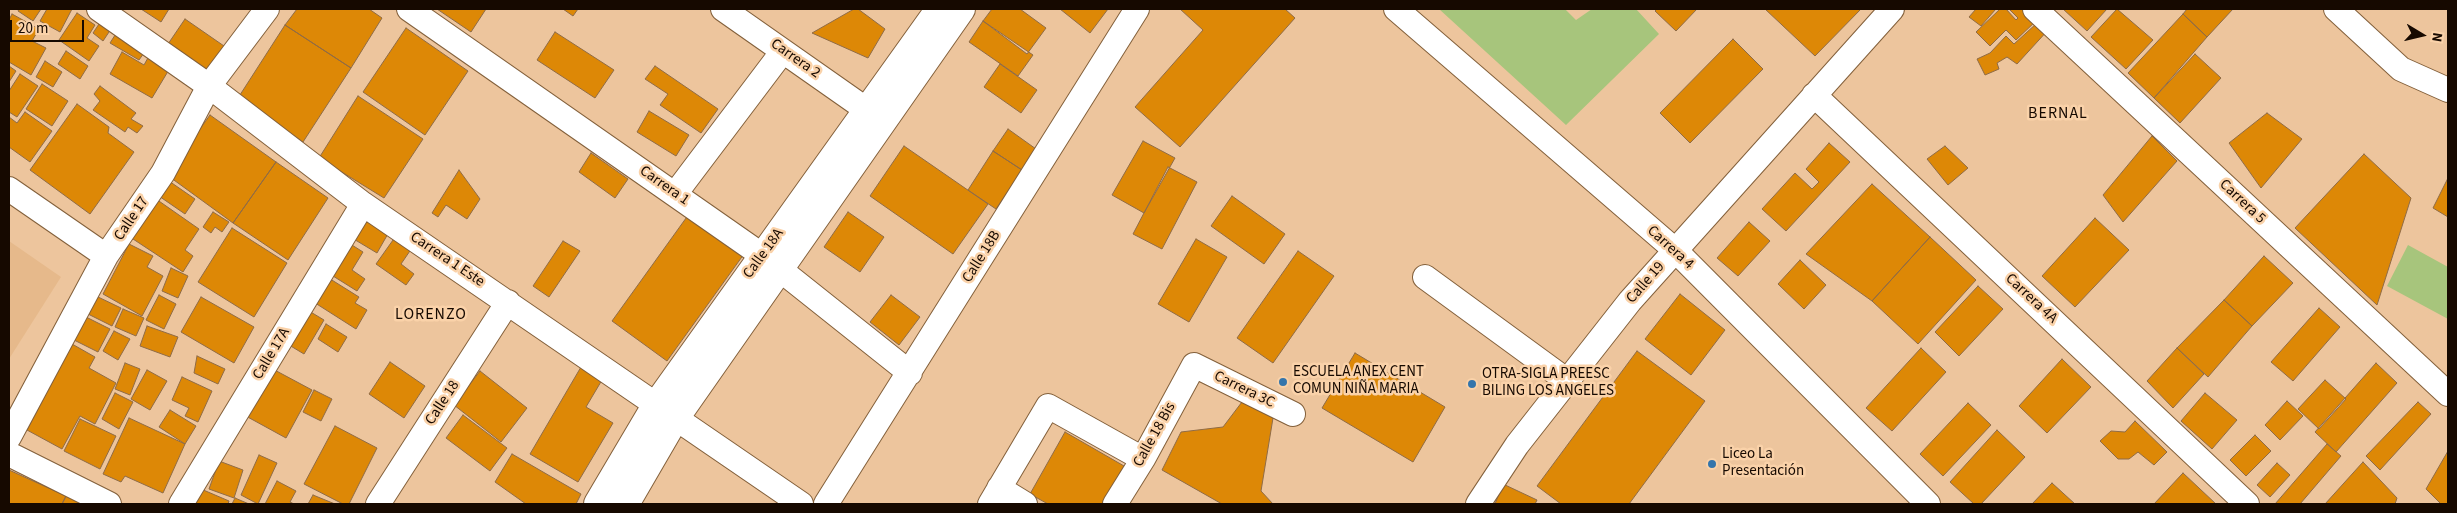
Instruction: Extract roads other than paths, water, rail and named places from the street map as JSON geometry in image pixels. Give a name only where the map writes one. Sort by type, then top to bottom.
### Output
[{"type":"main road","name":"Calle 18A","points":[[772,263],[867,110],[940,9]]},
{"type":"main road","name":"Calle 18A","points":[[598,504],[772,263],[961,9]]},
{"type":"main road","name":"Calle 18A","points":[[626,504],[665,412]]},
{"type":"street","name":"Carrera 1 Este","points":[[99,9],[210,86],[363,204],[801,504]]},
{"type":"street","name":"Calle 17","points":[[9,437],[106,256],[162,173],[210,86],[267,9]]},
{"type":"street","name":"Carrera 1","points":[[409,9],[772,263],[910,373]]},
{"type":"street","name":"Carrera 2","points":[[723,9],[867,110]]},
{"type":"street","name":"Calle 18B","points":[[826,504],[1137,9]]},
{"type":"street","name":"Carrera 4","points":[[1396,9],[1675,250],[1928,504]]},
{"type":"street","name":"Calle 19","points":[[1478,504],[1517,444],[1630,301],[1892,9]]},
{"type":"street","name":"Carrera 5","points":[[2035,9],[2448,394]]},
{"type":"street","points":[[2336,9],[2401,69],[2448,90]]},
{"type":"street","points":[[675,194],[783,51]]},
{"type":"street","name":"Carrera 4A","points":[[1814,95],[2247,504]]},
{"type":"street","points":[[9,189],[106,256]]},
{"type":"street","name":"Calle 17A","points":[[181,504],[363,204]]},
{"type":"street","points":[[1425,276],[1566,380]]},
{"type":"street","name":"Calle 18","points":[[378,504],[508,302]]},
{"type":"street","name":"Carrera 3C","points":[[1194,365],[1293,414]]},
{"type":"street","name":"Calle 18 Bis","points":[[1117,503],[1194,365]]},
{"type":"street","points":[[1025,504],[994,496],[1048,406],[1143,459]]},
{"type":"street","points":[[9,454],[109,504]]},
{"type":"place","name":"ESCUELA ANEX CENT COMUN NIÑA MARIA","points":[[1283,382]]},
{"type":"place","name":"OTRA-SIGLA PREESC BILING LOS ANGELES","points":[[1472,384]]},
{"type":"place","name":"Liceo La Presentación","points":[[1712,464]]},
{"type":"district","name":"BERNAL","points":[[2058,114]]},
{"type":"district","name":"LORENZO","points":[[431,315]]}]
